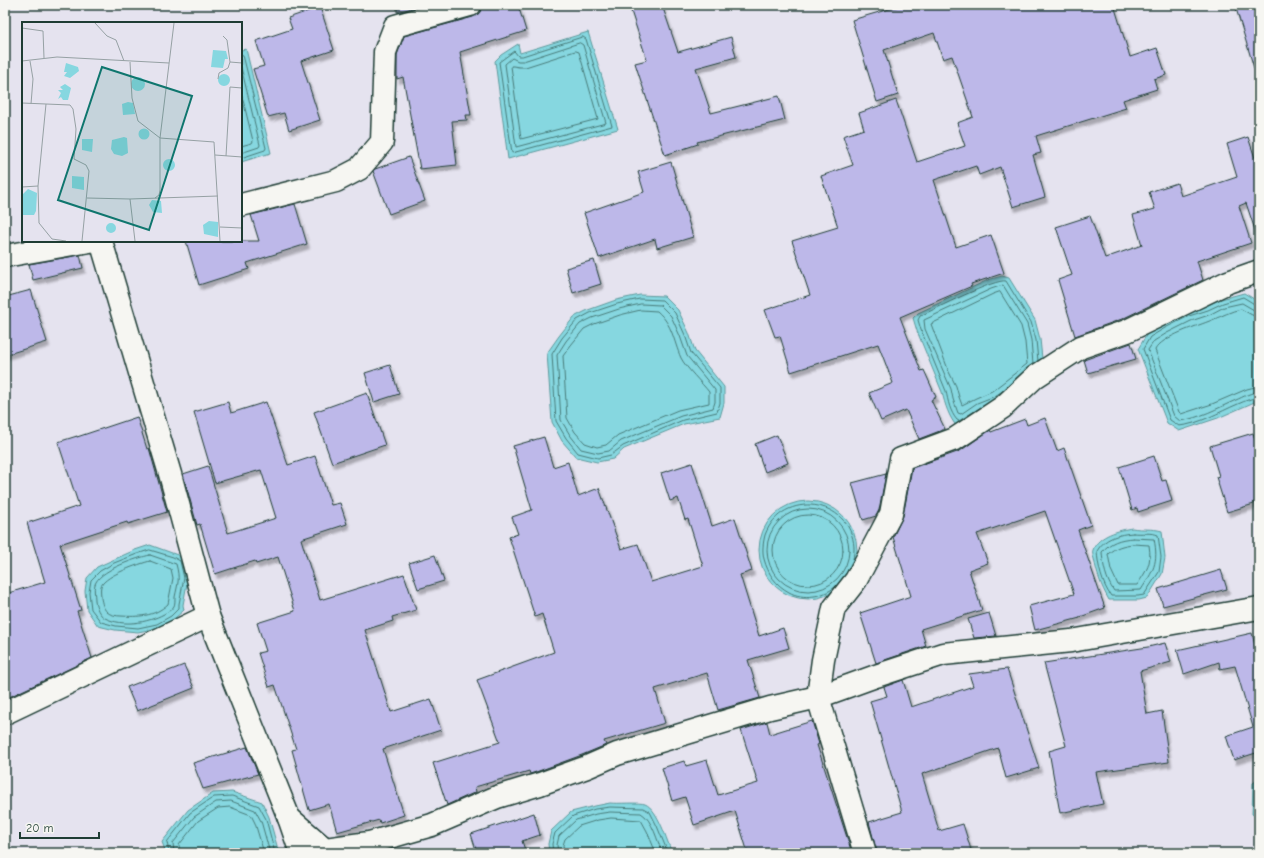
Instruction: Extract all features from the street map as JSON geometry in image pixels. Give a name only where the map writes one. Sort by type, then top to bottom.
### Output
[{"type":"street","points":[[242,205],[336,181],[359,169],[382,142],[385,52],[395,26],[470,5]]},
{"type":"street","points":[[5,256],[84,242]]},
{"type":"street","points":[[101,242],[170,474],[208,616],[289,818],[301,853]]},
{"type":"street","points":[[864,853],[818,697],[823,660],[834,608],[856,580],[891,514],[901,459],[955,438],[1003,407],[1035,377],[1081,347],[1127,331],[1228,282],[1259,271]]},
{"type":"street","points":[[289,818],[325,849],[369,843],[432,825],[497,797],[573,772],[618,754],[770,708],[818,697],[944,654],[1071,641],[1259,608]]},
{"type":"street","points":[[5,713],[208,616]]},
{"type":"water","points":[[588,32],[618,129],[508,159],[495,61],[501,55],[518,44],[520,53]]},
{"type":"water","points":[[246,49],[271,153],[242,162],[242,50]]},
{"type":"water","points":[[1002,276],[1009,278],[1035,320],[1040,339],[1043,368],[957,427],[944,402],[942,392],[913,318],[918,313],[988,280]]},
{"type":"water","points":[[1244,293],[1259,302],[1259,400],[1218,418],[1179,431],[1167,423],[1138,349],[1147,334],[1163,325],[1188,312],[1221,299]]},
{"type":"water","points":[[640,295],[664,296],[678,310],[689,333],[695,351],[724,387],[724,403],[720,417],[684,424],[624,449],[613,459],[597,462],[576,457],[562,441],[552,422],[547,353],[574,317],[588,310],[616,300]]},
{"type":"water","points":[[808,501],[827,504],[843,515],[854,531],[857,550],[854,569],[843,585],[827,596],[808,599],[789,596],[773,585],[762,569],[759,550],[762,531],[773,515],[789,504]]},
{"type":"water","points":[[1132,528],[1162,531],[1165,558],[1162,574],[1147,598],[1139,600],[1109,600],[1098,575],[1093,551],[1096,545],[1104,537]]},
{"type":"water","points":[[150,545],[183,557],[188,578],[183,605],[184,610],[174,619],[158,628],[138,632],[115,630],[98,626],[87,610],[85,591],[87,578],[97,567]]},
{"type":"water","points":[[1259,779],[1259,818],[1252,814],[1253,783]]},
{"type":"water","points":[[232,792],[262,802],[269,817],[279,853],[166,853],[162,842],[188,810],[213,793]]},
{"type":"water","points":[[610,803],[642,803],[650,807],[658,819],[672,853],[549,853],[548,844],[551,831],[571,812]]},
{"type":"building","points":[[397,5],[424,5],[397,12]]},
{"type":"building","points":[[482,5],[518,5],[526,31],[460,52],[471,115],[466,115],[467,120],[452,121],[457,165],[420,169],[403,77],[397,79],[397,55],[404,36],[473,17],[479,13]]},
{"type":"building","points":[[629,5],[662,5],[678,52],[731,37],[736,57],[696,68],[711,113],[779,96],[785,120],[697,142],[698,144],[665,155],[635,63],[647,60]]},
{"type":"building","points":[[903,5],[1114,5],[1130,57],[1157,48],[1166,75],[1154,79],[1157,89],[1123,100],[1126,108],[1036,136],[1041,153],[1033,155],[1045,197],[1013,207],[1000,167],[979,175],[976,166],[934,180],[956,247],[991,235],[1004,273],[971,284],[972,286],[900,317],[921,371],[924,370],[936,397],[931,400],[945,429],[919,439],[906,410],[881,421],[869,393],[893,383],[878,344],[791,372],[780,336],[775,337],[765,310],[810,295],[792,241],[838,227],[821,176],[853,165],[843,136],[864,129],[859,113],[896,100],[917,162],[965,146],[957,123],[973,117],[952,56],[943,59],[934,33],[884,50],[898,95],[877,102],[852,20]]},
{"type":"building","points":[[1235,5],[1259,5],[1259,67],[1254,68]]},
{"type":"building","points":[[320,7],[334,50],[301,61],[320,120],[289,130],[284,113],[268,117],[253,69],[264,66],[256,41],[292,29],[288,18]]},
{"type":"building","points":[[1248,137],[1259,170],[1259,229],[1255,230],[1246,203],[1239,206],[1251,243],[1197,261],[1203,280],[1122,319],[1075,336],[1058,280],[1072,275],[1056,227],[1090,216],[1105,258],[1142,245],[1133,215],[1155,209],[1149,192],[1177,183],[1181,196],[1237,177],[1227,144]]},
{"type":"building","points":[[409,157],[425,201],[389,214],[373,171]]},
{"type":"building","points":[[671,162],[693,237],[657,248],[655,239],[599,258],[584,213],[644,192],[638,172]]},
{"type":"building","points":[[295,204],[307,244],[247,263],[249,269],[199,285],[186,242],[259,241],[251,215]]},
{"type":"building","points":[[80,255],[83,268],[33,280],[29,264]]},
{"type":"building","points":[[594,260],[601,284],[573,293],[566,268]]},
{"type":"building","points":[[31,290],[47,342],[5,355],[5,297]]},
{"type":"building","points":[[1131,343],[1136,359],[1088,373],[1084,360]]},
{"type":"building","points":[[390,365],[399,394],[374,402],[365,373]]},
{"type":"building","points":[[367,393],[385,445],[332,463],[314,412]]},
{"type":"building","points":[[228,402],[231,413],[266,402],[288,465],[315,456],[331,505],[340,503],[347,524],[301,539],[320,600],[404,574],[416,610],[392,617],[393,621],[365,630],[391,712],[431,699],[441,730],[383,749],[404,815],[380,823],[379,820],[337,832],[329,804],[309,810],[292,750],[296,749],[275,685],[269,687],[258,653],[266,651],[257,623],[295,611],[278,557],[256,564],[255,561],[215,574],[200,524],[197,525],[183,474],[208,466],[228,533],[276,518],[261,470],[215,483],[194,412]]},
{"type":"building","points":[[137,417],[147,449],[149,448],[167,512],[128,524],[127,522],[60,544],[81,610],[77,611],[92,658],[9,697],[5,685],[5,594],[45,582],[27,523],[79,506],[58,442]]},
{"type":"building","points":[[1045,418],[1057,451],[1064,448],[1091,525],[1078,530],[1105,608],[1080,618],[1035,630],[1029,606],[1074,594],[1045,511],[977,534],[988,563],[969,570],[982,610],[921,629],[926,646],[876,663],[860,613],[911,596],[893,537],[903,516],[912,468],[960,451],[990,430],[991,432],[1025,419],[1027,425]]},
{"type":"building","points":[[1253,433],[1259,452],[1259,501],[1254,502],[1254,504],[1227,512],[1216,477],[1219,476],[1210,446]]},
{"type":"building","points":[[777,435],[788,463],[765,472],[755,444]]},
{"type":"building","points":[[544,437],[553,467],[568,462],[578,496],[599,488],[621,549],[638,544],[651,582],[703,566],[688,519],[685,520],[678,498],[670,501],[661,473],[692,463],[712,526],[735,518],[752,571],[740,575],[759,636],[783,628],[789,648],[748,660],[760,698],[718,710],[707,673],[655,689],[665,723],[604,741],[606,745],[536,772],[530,774],[529,771],[475,787],[476,792],[447,805],[433,763],[500,742],[477,680],[554,652],[542,614],[535,617],[509,537],[518,534],[512,517],[532,510],[513,446]]},
{"type":"building","points":[[1154,456],[1162,481],[1166,480],[1172,501],[1138,512],[1137,508],[1132,510],[1119,467]]},
{"type":"building","points":[[886,474],[879,510],[876,516],[863,520],[852,483]]},
{"type":"building","points":[[435,555],[444,581],[418,589],[409,563]]},
{"type":"building","points":[[1221,570],[1227,589],[1163,606],[1158,589]]},
{"type":"building","points":[[989,613],[996,636],[974,638],[968,619]]},
{"type":"building","points":[[1252,633],[1259,663],[1259,752],[1234,760],[1226,736],[1253,727],[1235,666],[1220,669],[1219,662],[1184,674],[1177,650]]},
{"type":"building","points":[[1165,643],[1171,662],[1140,671],[1147,714],[1162,711],[1169,762],[1096,772],[1103,804],[1060,813],[1049,751],[1066,746],[1044,663]]},
{"type":"building","points":[[184,665],[194,688],[137,711],[127,687]]},
{"type":"building","points":[[1007,669],[1039,768],[1006,778],[998,748],[922,774],[939,831],[963,824],[972,853],[877,853],[869,822],[902,812],[870,701],[887,696],[884,687],[903,680],[911,707],[973,686],[969,674]]},
{"type":"building","points":[[812,721],[819,744],[817,745],[852,853],[748,853],[735,811],[694,825],[685,797],[672,801],[662,768],[684,761],[686,766],[707,760],[718,795],[758,783],[741,730],[767,722],[770,734]]},
{"type":"building","points":[[247,747],[258,774],[203,789],[193,763]]},
{"type":"building","points":[[534,813],[540,835],[522,841],[526,853],[477,853],[471,834]]}]
